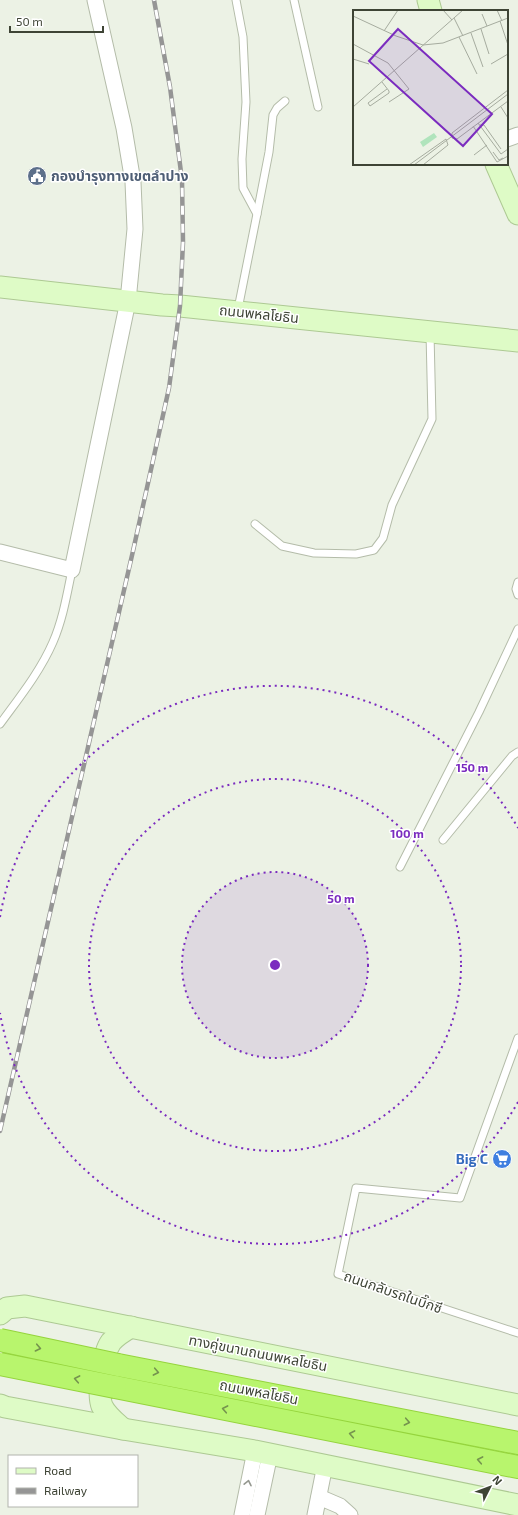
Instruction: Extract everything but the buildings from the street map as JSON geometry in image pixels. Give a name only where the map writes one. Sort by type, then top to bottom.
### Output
[{"type":"highway","name":"ถนนพหลโยธิน","points":[[0,1340],[118,1365],[518,1444]]},
{"type":"highway","name":"ถนนพหลโยธิน","points":[[0,1364],[518,1467]]},
{"type":"main road","points":[[428,0],[431,10]]},
{"type":"main road","points":[[496,165],[518,214]]},
{"type":"main road","name":"ถนนพหลโยธิน","points":[[0,286],[128,301],[518,341]]},
{"type":"main road","name":"ทางคู่ขนานถนนพหลโยธิน","points":[[0,1314],[8,1308],[25,1306],[518,1405]]},
{"type":"main road","points":[[123,1429],[106,1413],[100,1397],[102,1372],[107,1351],[116,1337],[131,1327]]},
{"type":"main road","points":[[0,1405],[123,1429],[262,1453],[518,1505]]},
{"type":"street","points":[[0,552],[72,570],[128,301],[135,229],[133,182],[124,128],[95,0]]},
{"type":"street","points":[[508,139],[518,135]]},
{"type":"street","points":[[242,1515],[262,1453]]},
{"type":"street","points":[[257,1515],[262,1453]]},
{"type":"street","points":[[315,1515],[325,1466]]},
{"type":"street","points":[[318,1497],[340,1506],[350,1515]]},
{"type":"lane","points":[[236,0],[243,37],[246,102],[242,159],[243,188],[257,214]]},
{"type":"lane","points":[[294,0],[318,107]]},
{"type":"lane","points":[[238,312],[269,152],[273,115],[277,108],[285,101]]},
{"type":"lane","points":[[255,524],[282,546],[314,553],[356,554],[374,550],[383,538],[392,504],[432,419],[430,332]]},
{"type":"lane","points":[[0,724],[36,673],[53,642],[62,613],[72,570]]},
{"type":"lane","points":[[518,582],[516,589],[518,595]]},
{"type":"lane","points":[[400,867],[479,712],[518,629]]},
{"type":"lane","points":[[443,840],[512,756],[518,752]]},
{"type":"lane","name":"ถนนกลับรถในบิ๊กซี","points":[[518,1038],[460,1198],[356,1188],[338,1274],[518,1333]]},
{"type":"railway","points":[[0,1131],[169,388],[180,306],[183,242],[182,180],[170,87],[154,0]]},
{"type":"place","name":"กองบำรุงทางเขตลำปาง","points":[[37,176]]},
{"type":"place","name":"Big C","points":[[502,1159]]}]
